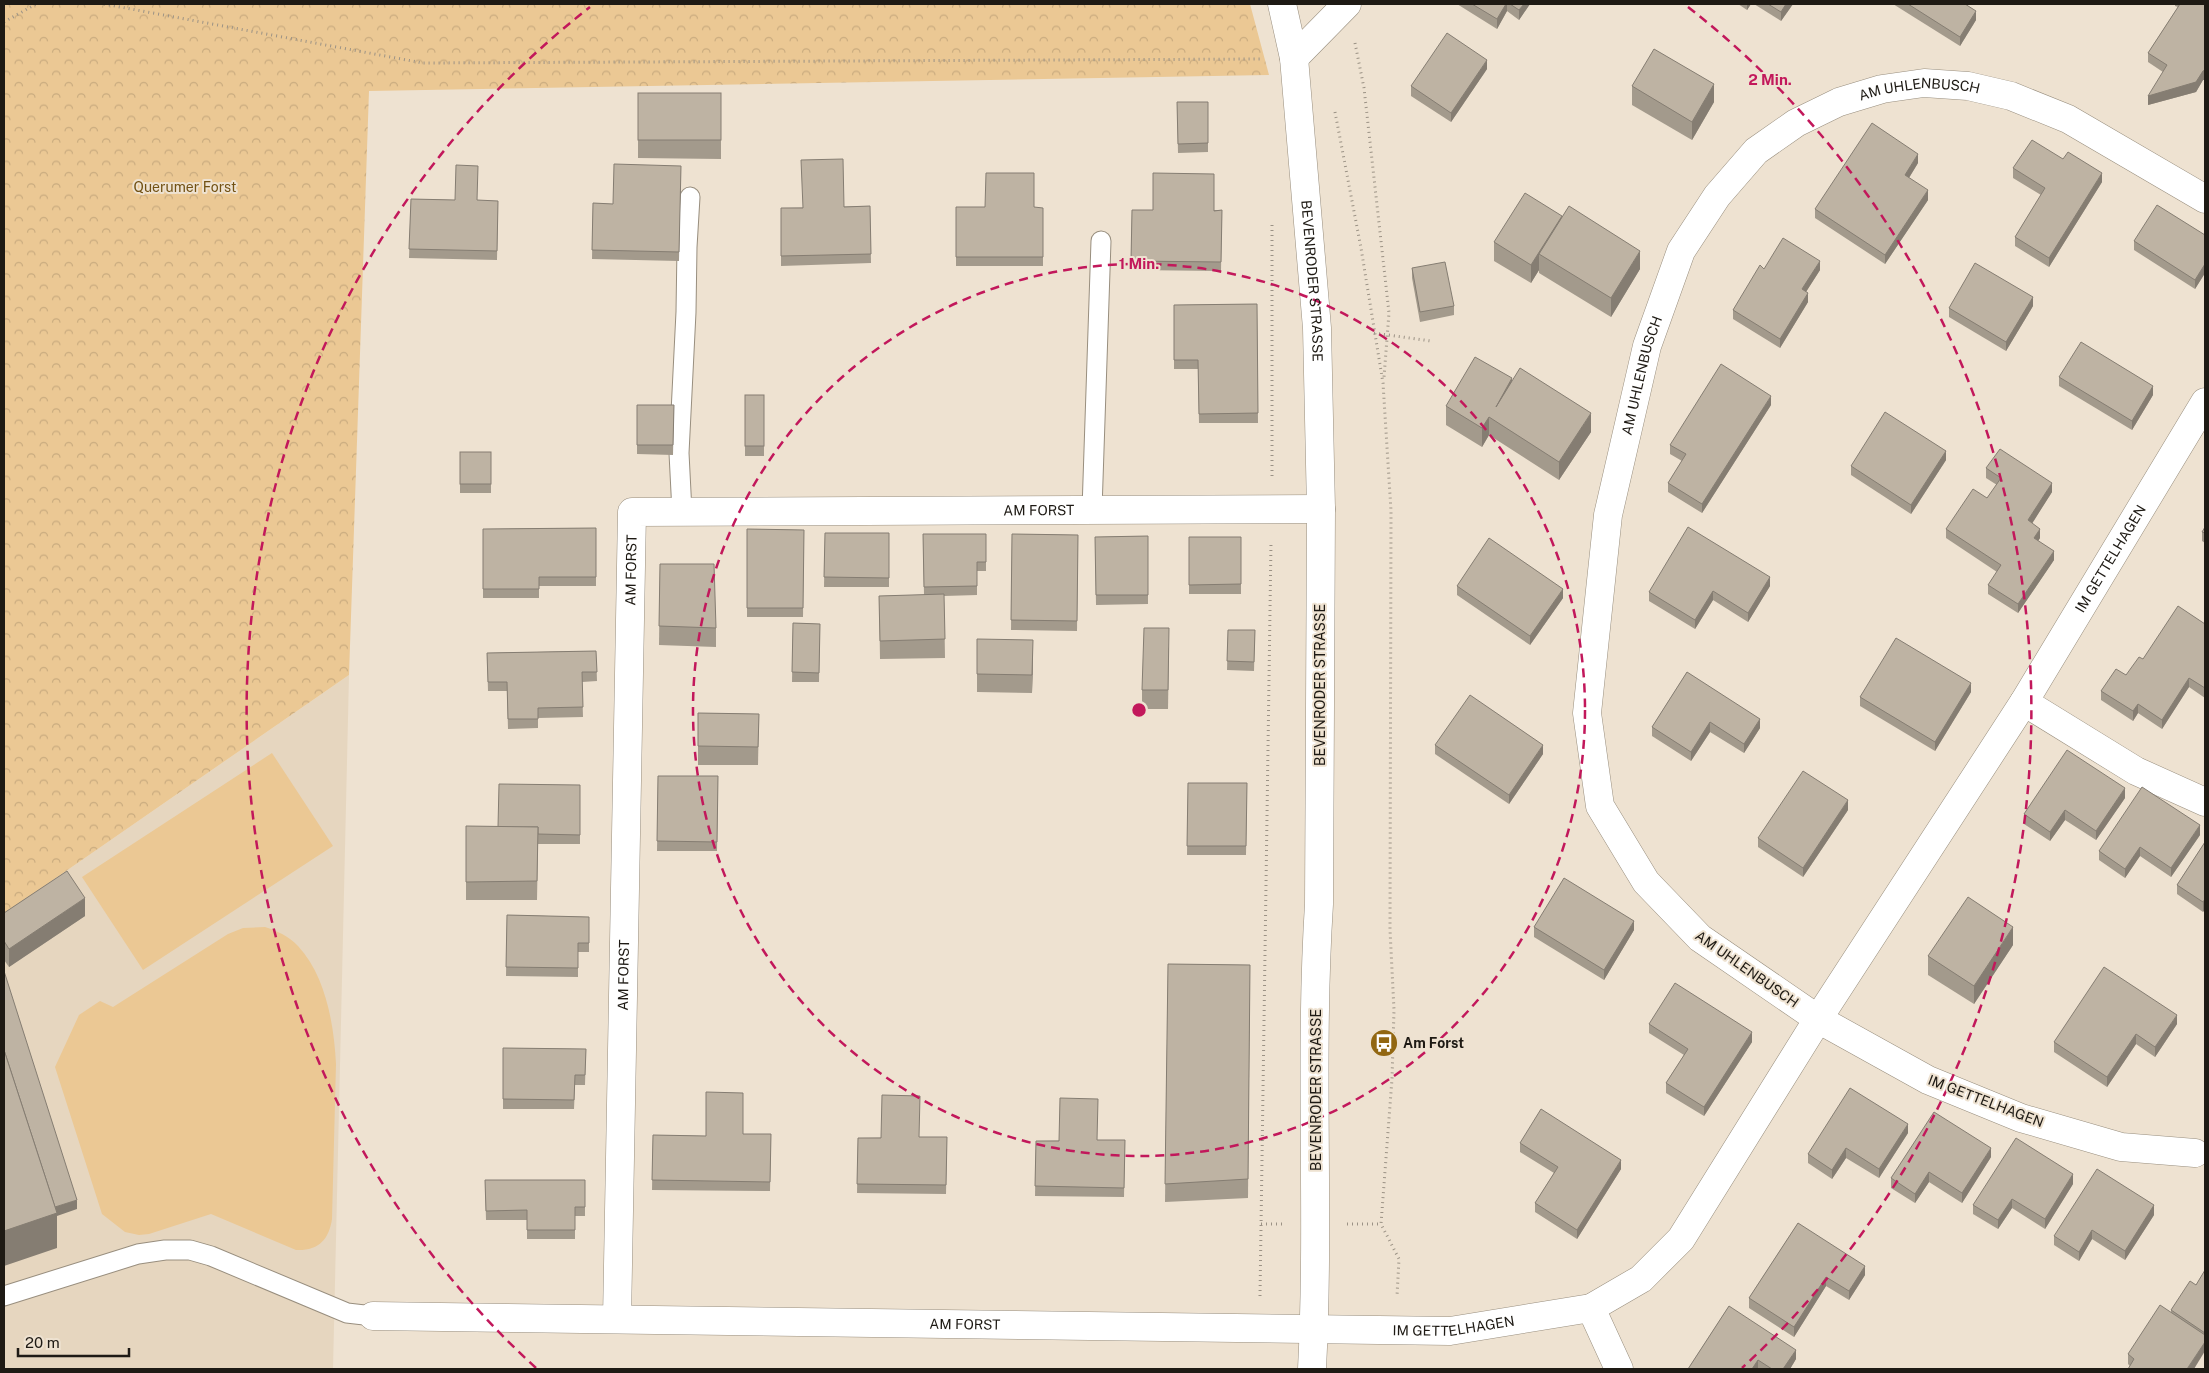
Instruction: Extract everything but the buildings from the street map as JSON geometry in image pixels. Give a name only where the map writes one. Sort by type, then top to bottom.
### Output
[{"type":"street","name":"BEVENRODER STRASSE","points":[[1282,4],[1294,58],[1318,328],[1322,509],[1319,904],[1316,954],[1314,1329],[1312,1369]]},
{"type":"street","points":[[1294,58],[1347,4]]},
{"type":"street","name":"AM UHLENBUSCH","points":[[1818,1019],[1700,938],[1646,882],[1600,806],[1587,713],[1608,515],[1647,346],[1681,251],[1717,196],[1756,151],[1796,123],[1839,102],[1882,89],[1924,83],[1968,86],[2011,96],[2068,119],[2205,199]]},
{"type":"street","name":"IM GETTELHAGEN","points":[[1314,1329],[1450,1331],[1591,1308],[1641,1279],[1682,1239],[1818,1019],[2024,702],[2203,413]]},
{"type":"street","name":"AM FORST","points":[[617,1319],[632,512],[1322,509]]},
{"type":"street","points":[[2024,702],[2136,771],[2205,802]]},
{"type":"street","name":"IM GETTELHAGEN","points":[[1818,1019],[1928,1080],[2021,1118],[2121,1147],[2195,1153]]},
{"type":"street","points":[[1591,1308],[1619,1369]]},
{"type":"street","name":"AM FORST","points":[[373,1316],[1314,1329]]},
{"type":"lane","points":[[682,512],[679,454],[686,312],[686,247],[690,197]]},
{"type":"lane","points":[[1092,510],[1100,241]]},
{"type":"lane","points":[[4,1296],[138,1254],[166,1250],[190,1250],[211,1256],[347,1313],[373,1316]]},
{"type":"path","points":[[4,22],[36,4]]},
{"type":"path","points":[[104,4],[423,63],[1294,58]]},
{"type":"path","points":[[1347,4],[1364,88],[1389,313],[1383,383]]},
{"type":"path","points":[[1333,103],[1361,248],[1383,383],[1391,511],[1390,930],[1394,1010],[1392,1079],[1381,1224],[1399,1259],[1395,1330]]},
{"type":"path","points":[[1261,1224],[1272,509],[1272,215]]},
{"type":"path","points":[[1374,334],[1387,334],[1432,341]]},
{"type":"shaded area","points":[[349,675],[333,1369],[4,1369],[4,914]]},
{"type":"green space","name":"Querumer Forst","points":[[4,4],[1250,4],[1269,75],[369,91],[349,675],[4,914]]},
{"type":"green space","points":[[272,753],[333,846],[143,970],[82,877]]},
{"type":"green space","points":[[265,927],[291,939],[308,958],[322,986],[327,1002],[336,1064],[332,1219],[328,1233],[321,1243],[316,1246],[310,1249],[296,1250],[211,1214],[149,1234],[139,1235],[125,1232],[102,1214],[55,1067],[79,1015],[100,1001],[113,1007],[228,934],[243,928]]},
{"type":"place","name":"Am Forst","points":[[1384,1043]]}]
